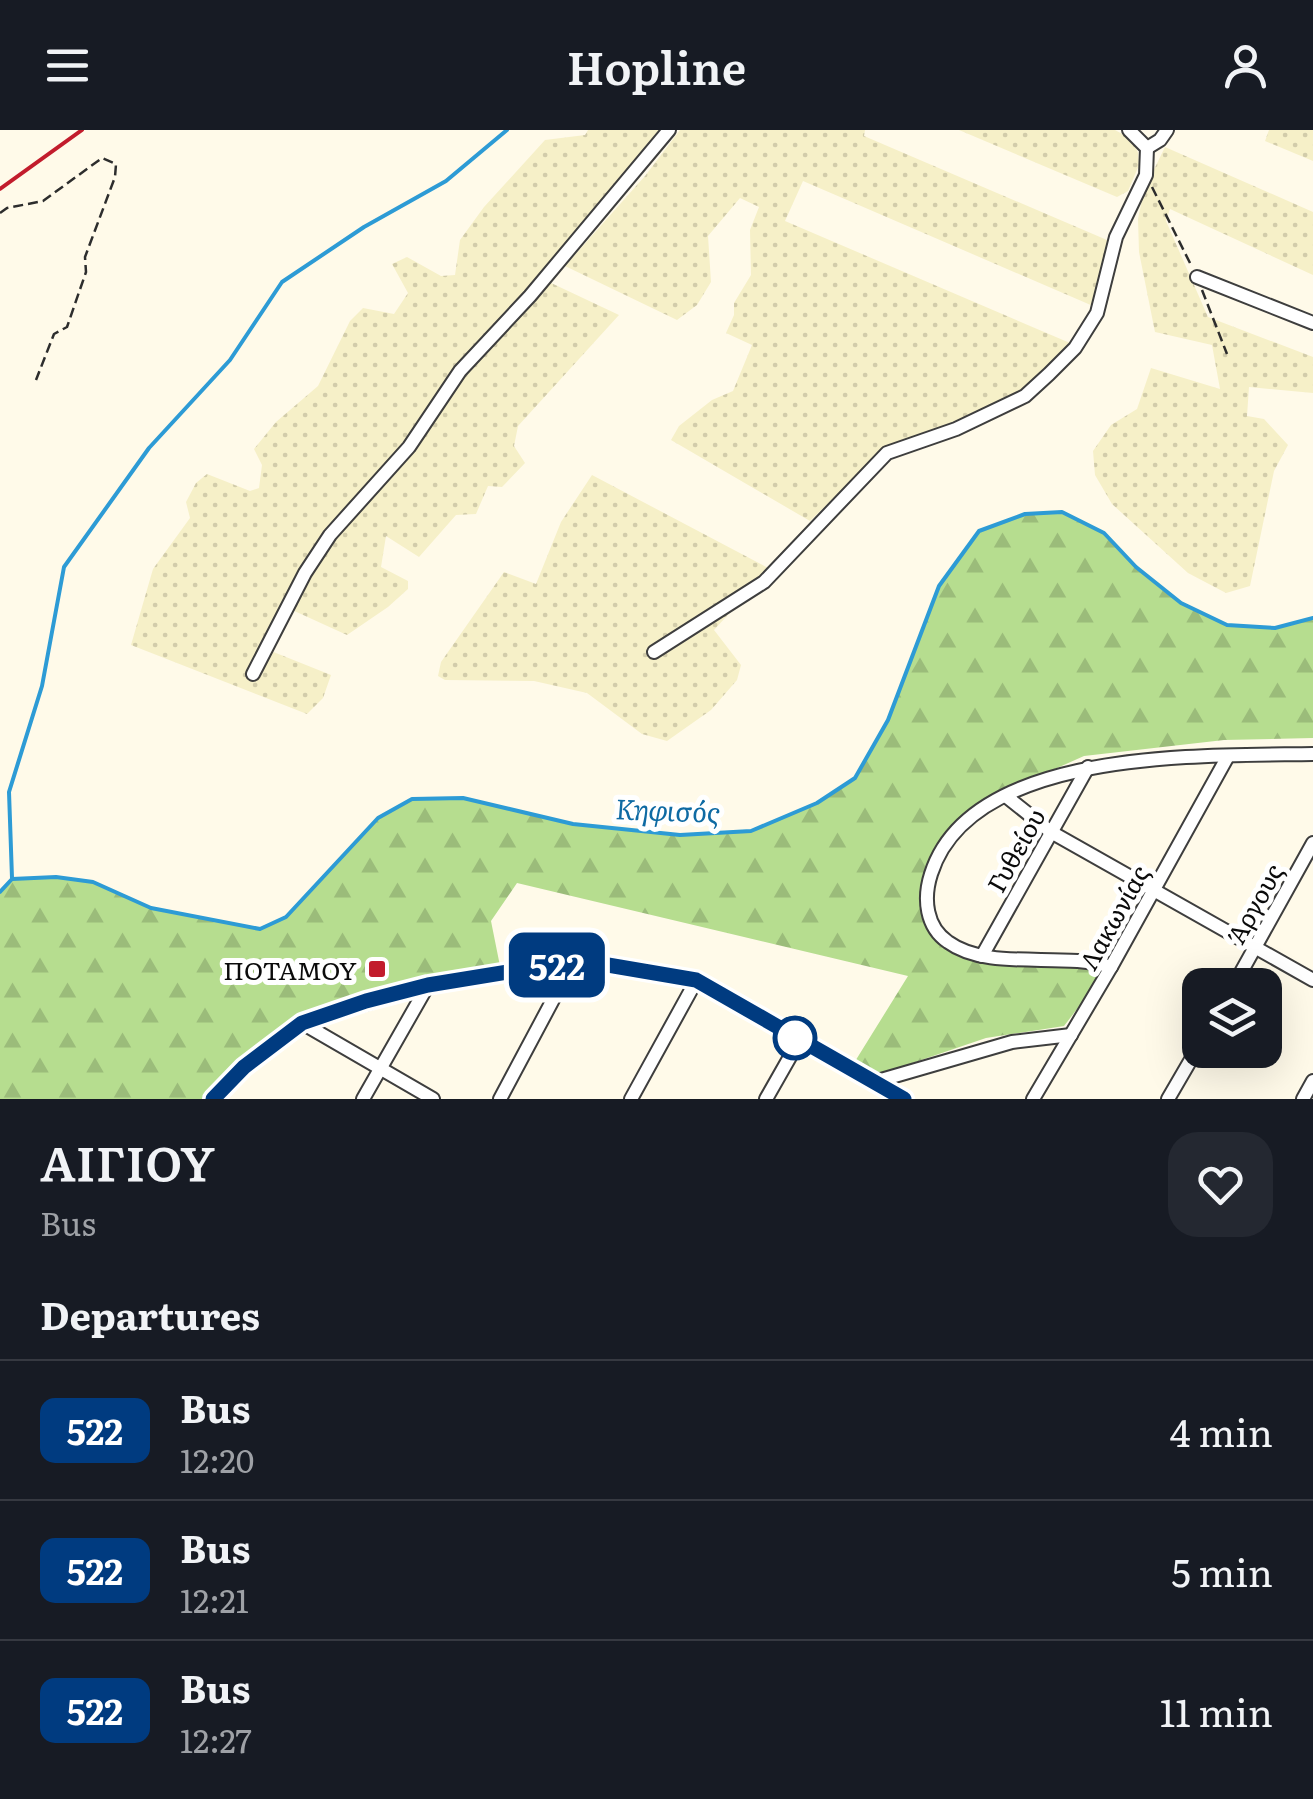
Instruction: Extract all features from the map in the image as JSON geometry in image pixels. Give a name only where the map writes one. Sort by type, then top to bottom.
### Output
[{"type":"street","points":[[253,674],[305,573],[330,535],[408,446],[460,371],[530,296],[668,130]]},
{"type":"street","points":[[1129,130],[1148,148]]},
{"type":"street","points":[[1148,148],[1167,130]]},
{"type":"street","points":[[654,652],[764,582],[888,454],[956,429],[1025,396],[1050,374],[1074,348],[1098,312],[1116,237],[1146,175],[1148,148]]},
{"type":"street","points":[[1197,276],[1313,324]]},
{"type":"street","points":[[1112,967],[1084,960],[982,956],[947,942],[933,927],[928,910],[928,882],[942,849],[960,824],[983,807],[1088,767],[1158,758],[1313,754]]},
{"type":"street","name":"Λακωνίας","points":[[1033,1099],[1112,967],[1228,756]]},
{"type":"street","name":"Γυθείου","points":[[982,956],[1088,767]]},
{"type":"street","points":[[1007,797],[1051,832],[1313,980]]},
{"type":"street","name":"Άργους","points":[[1244,968],[1313,843]]},
{"type":"street","points":[[500,1099],[572,964]]},
{"type":"street","points":[[213,1099],[244,1067],[302,1023],[428,985],[572,964],[630,968],[696,980],[899,1098]]},
{"type":"street","points":[[631,1099],[696,980]]},
{"type":"street","points":[[363,1099],[428,985]]},
{"type":"street","points":[[302,1023],[434,1099]]},
{"type":"street","points":[[874,1082],[1012,1042],[1071,1034]]},
{"type":"street","points":[[766,1099],[800,1041]]},
{"type":"street","points":[[1168,1099],[1186,1068]]},
{"type":"street","points":[[1303,1099],[1313,1081]]},
{"type":"path","points":[[0,213],[43,201],[102,158],[116,164],[84,256],[86,272],[67,327],[54,334],[36,380]]},
{"type":"path","points":[[1146,175],[1197,276],[1227,354]]},
{"type":"shaded area","points":[[588,130],[663,130],[415,432],[335,522],[261,647],[331,675],[323,698],[307,714],[131,645],[153,569],[190,518],[186,502],[196,483],[207,474],[250,491],[259,488],[262,465],[254,449],[276,422],[318,386],[350,321],[363,308],[394,314],[408,293],[392,264],[407,257],[441,276],[455,275],[460,240],[484,207],[545,140],[585,135]]},
{"type":"shaded area","points":[[680,130],[865,130],[864,136],[1107,240],[1093,306],[803,181],[785,221],[1070,343],[1023,392],[962,422],[883,450],[810,521],[671,440],[679,426],[712,400],[733,391],[752,345],[726,333],[734,315],[734,303],[751,275],[750,230],[759,207],[740,198],[708,236],[711,282],[697,305],[677,320],[565,266]]},
{"type":"shaded area","points":[[959,130],[1115,130],[1133,140],[1139,165],[1128,191],[1117,197]]},
{"type":"shaded area","points":[[1269,130],[1313,130],[1313,161],[1265,141]]},
{"type":"shaded area","points":[[1165,147],[1313,212],[1313,275],[1170,209],[1166,221],[1208,317],[1313,357],[1313,393],[1249,387],[1247,416],[1264,419],[1288,445],[1274,471],[1250,586],[1226,593],[1188,573],[1112,504],[1095,475],[1093,451],[1111,425],[1137,409],[1151,368],[1220,389],[1212,345],[1155,332],[1139,252],[1138,219],[1144,190]]},
{"type":"shaded area","points":[[549,282],[619,315],[518,426],[514,446],[525,463],[502,487],[488,486],[476,514],[456,515],[419,557],[386,536],[381,567],[408,581],[408,589],[347,635],[290,609],[330,544],[468,369]]},
{"type":"shaded area","points":[[592,475],[770,569],[714,630],[741,665],[737,680],[711,710],[667,741],[642,734],[587,693],[534,681],[445,680],[438,676],[441,662],[504,572],[536,584],[561,522]]},
{"type":"green space","points":[[1062,512],[1104,533],[1136,567],[1181,603],[1227,625],[1275,628],[1313,618],[1313,738],[1224,740],[1084,756],[992,797],[958,820],[937,848],[928,872],[935,937],[950,949],[991,961],[1107,970],[1064,1026],[986,1038],[880,1074],[854,1063],[908,976],[517,883],[491,921],[501,971],[296,1020],[204,1099],[0,1099],[0,892],[12,879],[56,877],[93,882],[151,908],[260,929],[286,917],[378,818],[412,799],[463,798],[573,824],[680,835],[751,831],[817,803],[855,778],[888,720],[939,586],[979,531],[1025,514]]},
{"type":"waterway","points":[[12,878],[9,792],[42,686],[64,567],[149,448],[230,360],[282,282],[364,227],[446,181],[507,130]]},
{"type":"waterway","name":"Κηφισός","points":[[0,892],[12,879],[56,877],[93,882],[151,908],[260,929],[286,917],[378,818],[412,799],[463,798],[573,824],[680,835],[751,831],[817,803],[855,778],[888,720],[939,586],[979,531],[1025,514],[1062,512],[1104,533],[1136,567],[1181,603],[1227,625],[1275,628],[1313,618]]},
{"type":"railway","points":[[0,189],[82,130]]},
{"type":"bus line","name":"522","points":[[213,1099],[244,1067],[302,1023],[428,985],[572,964],[602,964],[696,980],[904,1099]]},
{"type":"place","name":"ΠΟΤΑΜΟΥ","points":[[377,969]]}]
